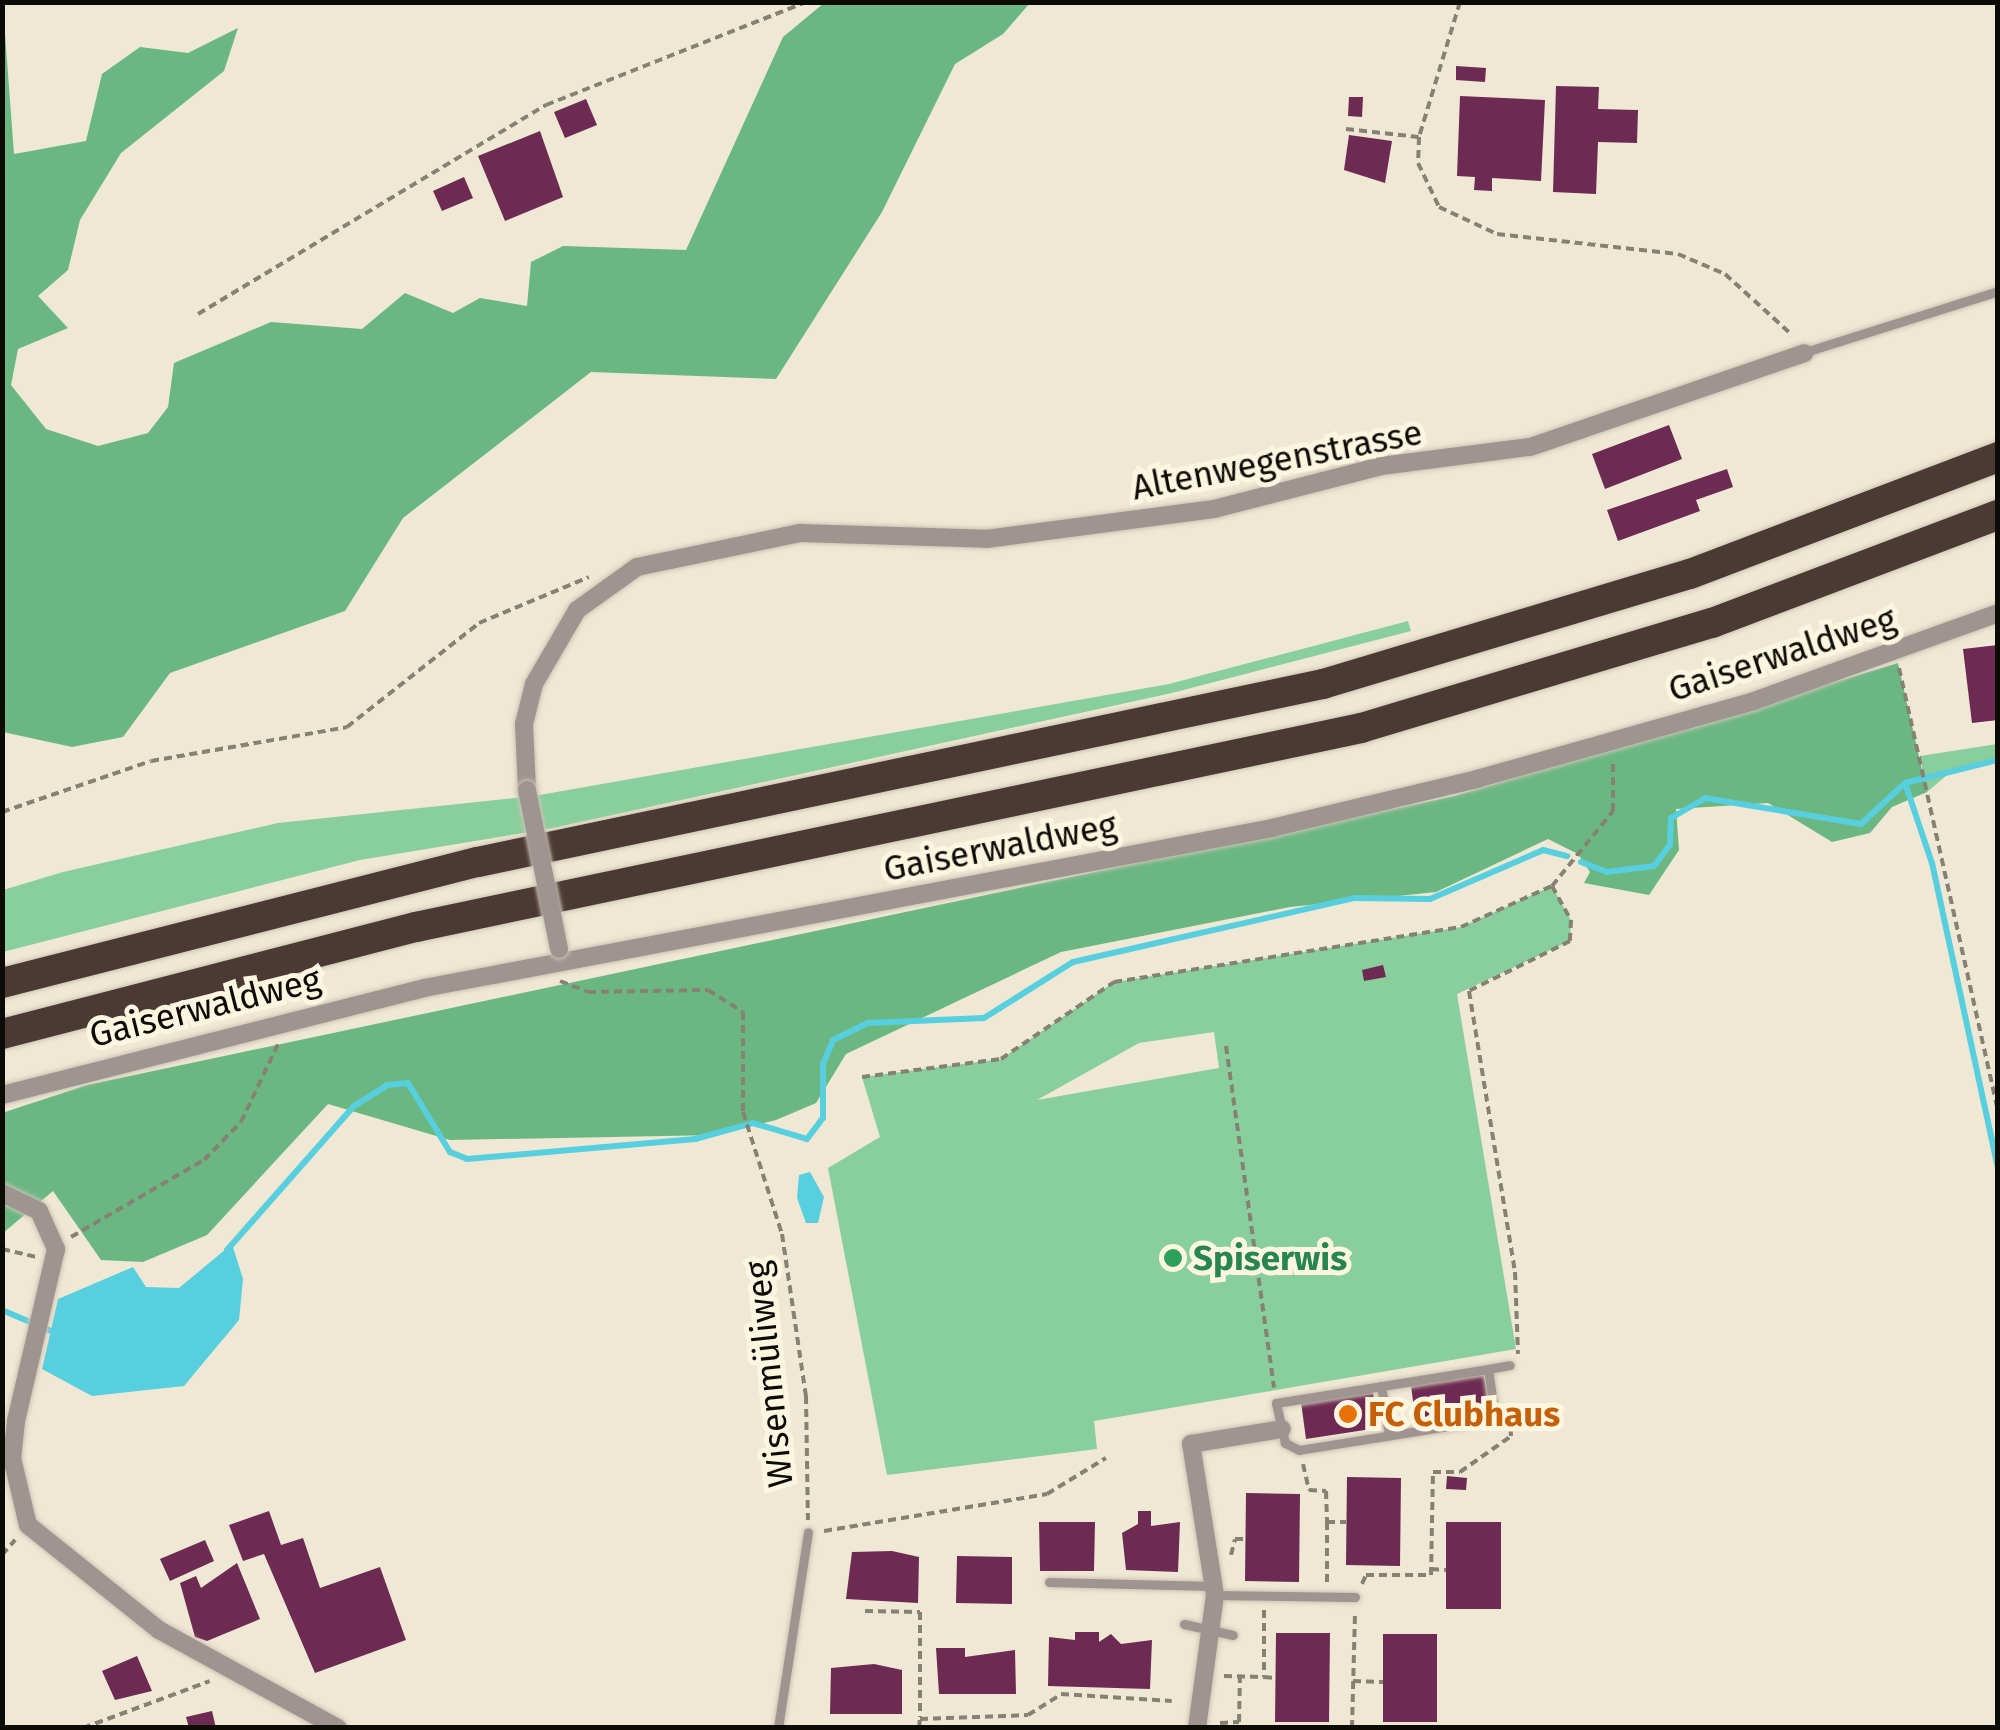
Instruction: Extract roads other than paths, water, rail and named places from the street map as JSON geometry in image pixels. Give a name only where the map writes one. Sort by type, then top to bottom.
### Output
[{"type":"highway","points":[[2,983],[478,862],[1323,684],[1659,584],[1998,457]]},
{"type":"highway","points":[[2,1034],[329,946],[1361,728],[1712,622],[1998,515]]},
{"type":"street","name":"Altenwegenstrasse","points":[[559,959],[528,790],[524,724],[534,684],[578,610],[610,579],[788,534],[986,539],[1214,508],[1381,466],[1530,447],[1804,353]]},
{"type":"street","name":"Gaiserwaldweg","points":[[2,1095],[280,1020],[559,959],[1272,828],[1612,740],[1896,654],[1998,614]]},
{"type":"street","points":[[2,1193],[38,1211],[54,1256],[12,1458],[28,1524],[109,1597],[338,1728]]},
{"type":"street","points":[[1198,1725],[1224,1635],[1220,1592],[1191,1444],[1282,1429]]},
{"type":"lane","name":"Altenwegenstrasse","points":[[1804,353],[1998,291]]},
{"type":"lane","points":[[1488,1368],[1494,1410],[1486,1420],[1299,1450],[1282,1429],[1276,1403],[1488,1368],[1510,1365]]},
{"type":"lane","points":[[1382,1386],[1390,1435]]},
{"type":"lane","name":"Wisenmüliweg","points":[[778,1728],[808,1532]]},
{"type":"lane","points":[[1049,1582],[1264,1596],[1356,1597]]},
{"type":"lane","points":[[1184,1624],[1224,1635]]},
{"type":"water","points":[[810,1172],[824,1197],[818,1223],[806,1223],[797,1198],[799,1175]]},
{"type":"water","points":[[232,1244],[243,1279],[239,1320],[184,1386],[92,1396],[42,1369],[58,1299],[133,1267],[146,1287],[179,1288]]},
{"type":"waterway","points":[[1581,862],[1607,872],[1654,866],[1670,845],[1671,818],[1705,798],[1861,824],[1905,783],[1998,760]]},
{"type":"waterway","points":[[1905,783],[1932,863],[1998,1167]]},
{"type":"waterway","points":[[227,1250],[354,1106],[387,1085],[408,1083],[450,1152],[467,1159],[695,1139],[753,1123],[807,1139],[823,1118],[823,1064],[833,1040],[868,1023],[984,1018],[1073,962],[1354,898],[1430,899],[1543,850],[1567,856]]},
{"type":"waterway","points":[[2,1310],[56,1333]]},
{"type":"place","name":"Spiserwis","points":[[1173,1258]]},
{"type":"place","name":"FC Clubhaus","points":[[1348,1414]]}]
